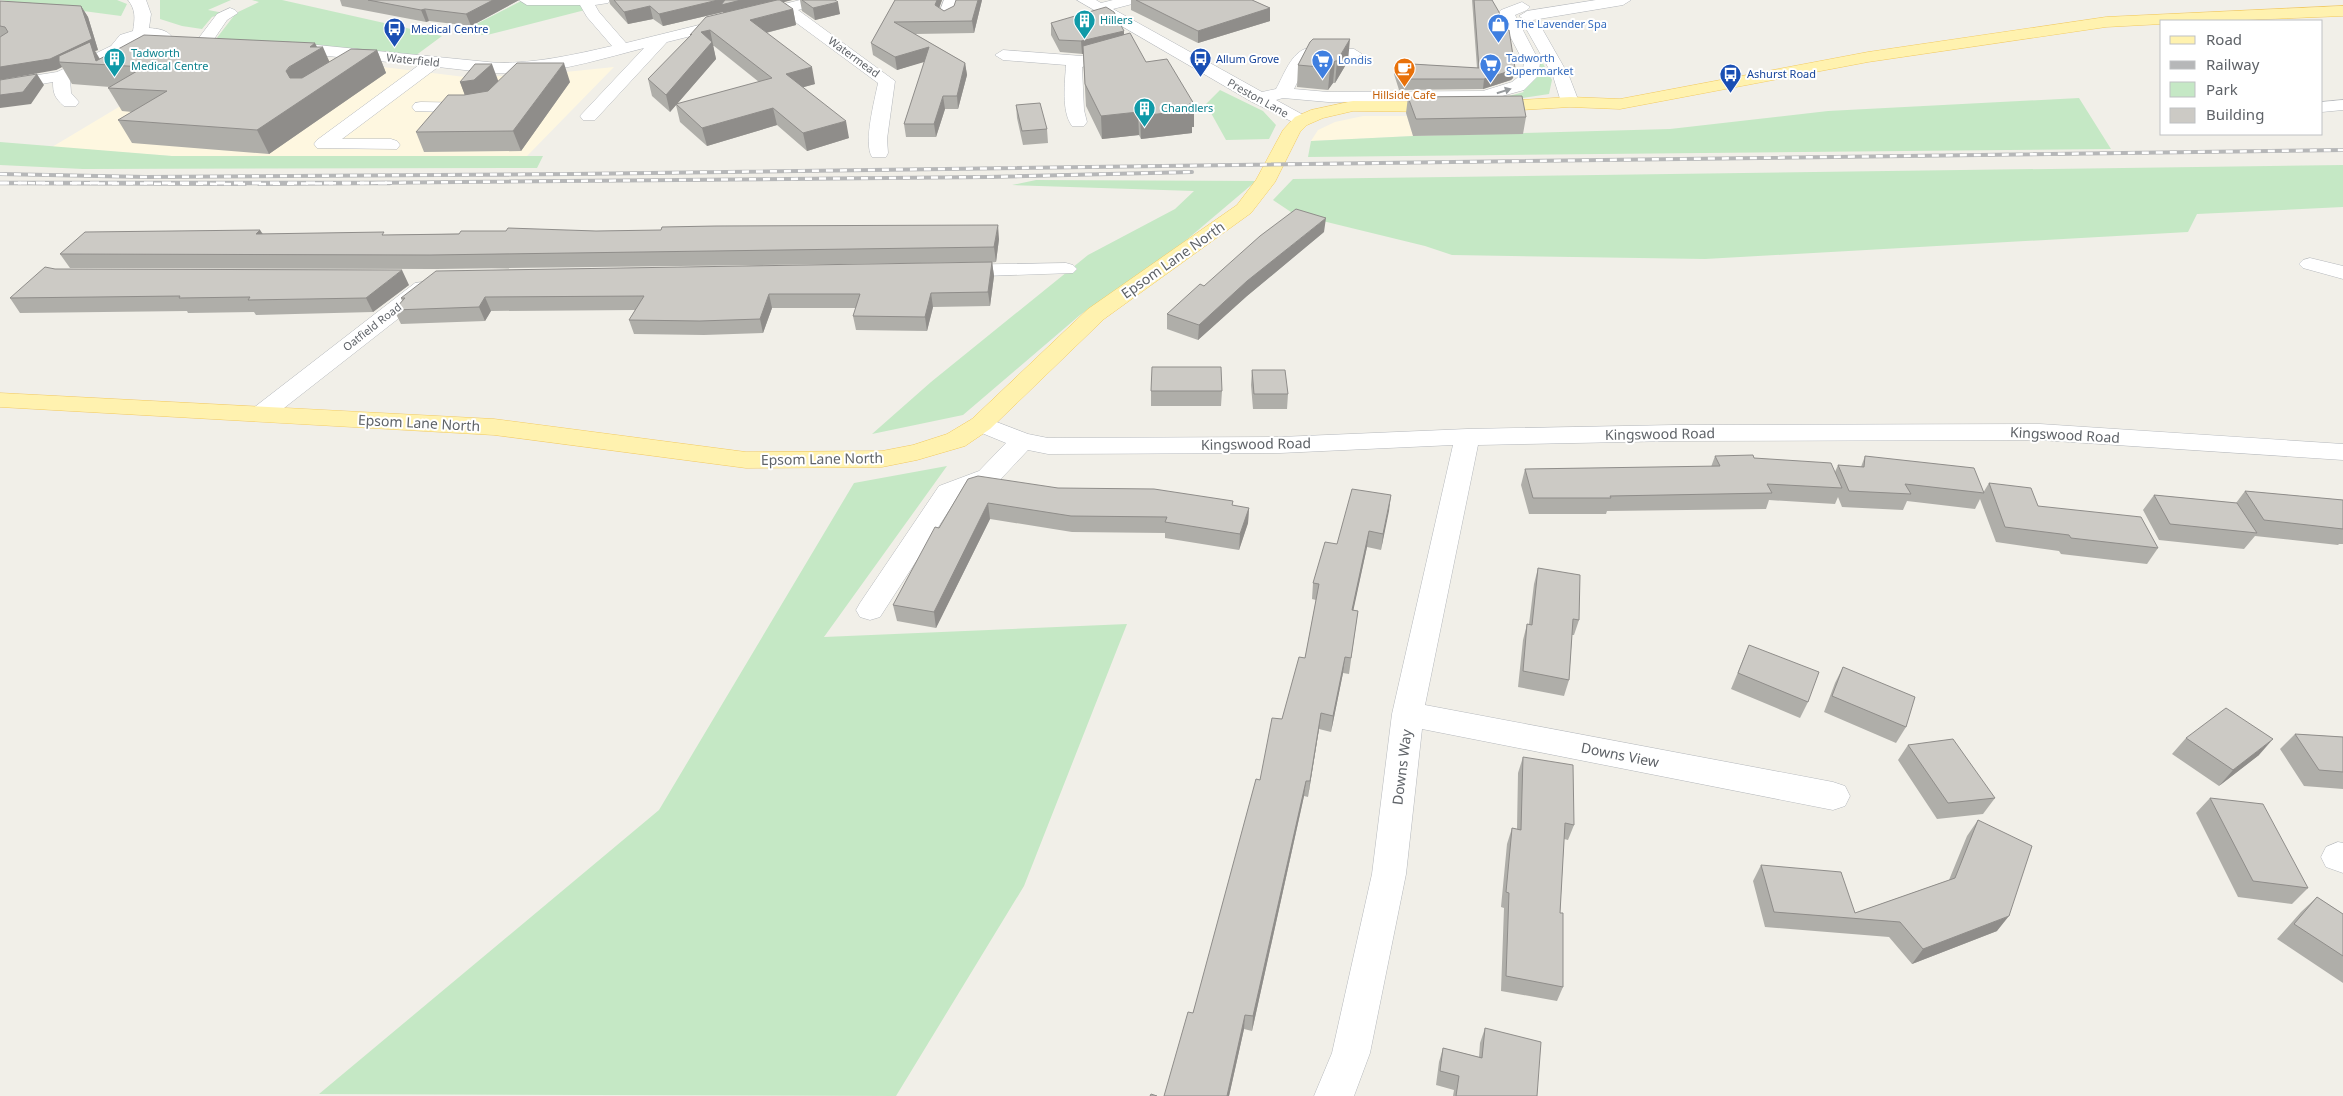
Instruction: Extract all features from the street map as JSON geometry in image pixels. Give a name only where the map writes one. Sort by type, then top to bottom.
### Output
[{"type":"main road","points":[[1301,121],[1352,102],[1465,108],[1544,105],[1570,102],[1620,104],[1655,99],[1868,57],[2106,22],[2343,11]]},
{"type":"main road","name":"Epsom Lane North","points":[[0,400],[494,427],[746,460],[882,459],[917,452],[956,440],[981,424],[1096,314],[1244,209],[1265,182],[1292,130],[1301,121]]},
{"type":"street","points":[[136,0],[140,3],[143,14],[141,34]]},
{"type":"street","points":[[528,0],[603,0]]},
{"type":"street","name":"Waterfield","points":[[274,45],[433,62],[526,68],[563,63],[819,0]]},
{"type":"street","points":[[946,16],[952,0]]},
{"type":"street","points":[[1092,4],[1131,0]]},
{"type":"street","points":[[1258,98],[1289,86],[1352,102],[1484,96],[1518,86],[1530,76],[1532,63],[1506,13],[1522,8],[1623,0]]},
{"type":"street","points":[[585,1],[592,14],[622,48]]},
{"type":"street","name":"Preston Lane","points":[[1092,4],[1301,121]]},
{"type":"street","name":"Watermead","points":[[786,8],[887,81],[878,140],[879,153]]},
{"type":"street","points":[[1522,8],[1561,76],[1570,102]]},
{"type":"street","points":[[206,39],[222,17],[230,13]]},
{"type":"street","points":[[122,47],[119,43],[141,34],[160,34],[164,37],[162,40]]},
{"type":"street","points":[[589,116],[661,39]]},
{"type":"street","points":[[0,86],[61,76],[122,47],[146,46],[162,40],[225,40]]},
{"type":"street","points":[[1078,122],[1075,110],[1074,65],[1082,61],[1157,41]]},
{"type":"street","points":[[1289,86],[1300,60],[1308,53],[1354,54]]},
{"type":"street","points":[[1003,55],[1082,61]]},
{"type":"street","points":[[347,70],[371,56]]},
{"type":"street","points":[[391,146],[323,144],[433,62]]},
{"type":"street","points":[[507,88],[526,68]]},
{"type":"street","points":[[61,76],[62,95],[70,102]]},
{"type":"street","points":[[1330,86],[1347,88],[1352,102]]},
{"type":"street","points":[[422,107],[471,108],[488,105]]},
{"type":"street","points":[[2323,107],[2343,105]]},
{"type":"street","points":[[2310,264],[2343,273]]},
{"type":"street","points":[[936,271],[1066,269]]},
{"type":"street","name":"Oatfield Road","points":[[261,414],[436,277],[407,277]]},
{"type":"street","name":"Kingswood Road","points":[[981,424],[1022,442],[1048,446],[1270,445],[1467,437],[1684,433],[2040,432],[2343,452]]},
{"type":"street","name":"Downs Way","points":[[1334,1096],[1351,1053],[1389,874],[1408,714],[1467,437]]},
{"type":"street","points":[[870,610],[948,492],[988,477],[1022,442]]},
{"type":"street","name":"Downs View","points":[[1408,714],[1833,796]]},
{"type":"shaded area","points":[[219,47],[465,77],[536,75],[614,67],[527,156],[172,156],[52,147]]},
{"type":"shaded area","points":[[1363,116],[1407,116],[1413,136],[1311,141],[1318,130],[1335,122]]},
{"type":"green space","points":[[0,0],[117,0],[127,4],[121,16]]},
{"type":"green space","points":[[160,0],[231,0],[208,10],[224,13],[212,17],[202,29],[182,26],[160,19]]},
{"type":"green space","points":[[252,0],[282,0],[442,36],[415,56],[216,39],[236,13],[259,2]]},
{"type":"green space","points":[[523,0],[585,1],[589,9],[487,35],[455,35]]},
{"type":"green space","points":[[1540,58],[1552,80],[1549,94],[1509,100],[1498,99],[1524,92],[1518,86],[1532,63]]},
{"type":"green space","points":[[1220,90],[1263,111],[1276,125],[1269,139],[1226,140],[1206,104]]},
{"type":"green space","points":[[2079,98],[2111,149],[1308,157],[1311,141],[1413,136],[1670,129],[1828,111]]},
{"type":"green space","points":[[0,142],[172,156],[543,156],[537,168],[83,169],[0,165]]},
{"type":"green space","points":[[2343,165],[2343,207],[2197,214],[2188,232],[1705,259],[1452,255],[1425,246],[1294,214],[1273,200],[1293,179]]},
{"type":"green space","points":[[1036,180],[1256,181],[1184,242],[1080,315],[963,415],[872,434],[931,382],[1088,255],[1175,209],[1194,191],[1012,185]]},
{"type":"green space","points":[[947,466],[824,637],[1127,624],[1024,886],[896,1096],[319,1094],[659,810],[854,483]]},
{"type":"building","points":[[368,0],[493,0],[466,14],[421,10]]},
{"type":"building","points":[[614,0],[718,0],[659,14],[650,6],[624,12]]},
{"type":"building","points":[[725,0],[741,0],[721,5]]},
{"type":"building","points":[[777,0],[793,9],[750,20],[812,67],[786,74],[846,121],[803,133],[773,108],[702,128],[676,104],[772,78],[710,30],[701,32],[712,42],[666,95],[648,79],[706,17]]},
{"type":"building","points":[[802,0],[835,0],[838,2],[813,8]]},
{"type":"building","points":[[895,0],[937,0],[935,5],[944,11],[954,6],[956,0],[978,0],[972,21],[894,22],[965,63],[957,96],[943,96],[934,124],[904,124],[929,47],[895,57],[871,43]]},
{"type":"building","points":[[1136,0],[1252,0],[1270,8],[1198,31]]},
{"type":"building","points":[[1474,0],[1492,0],[1499,12],[1505,30],[1509,30],[1515,68],[1484,79],[1400,79],[1395,63],[1479,68]]},
{"type":"building","points":[[0,1],[81,6],[92,39],[50,59],[0,67],[0,37],[8,32],[5,27],[0,26]]},
{"type":"building","points":[[1106,7],[1114,12],[1124,31],[1081,41],[1059,40],[1051,23]]},
{"type":"building","points":[[1130,33],[1146,62],[1167,59],[1194,104],[1189,104],[1192,110],[1140,116],[1138,112],[1101,116],[1085,84],[1083,46]]},
{"type":"building","points":[[144,35],[315,43],[310,47],[323,47],[289,67],[286,71],[290,78],[302,78],[351,49],[377,50],[257,130],[118,120],[167,91],[108,88],[144,67],[59,62],[59,56],[90,42],[96,61]]},
{"type":"building","points":[[1313,39],[1350,39],[1337,61],[1330,68],[1298,65]]},
{"type":"building","points":[[517,63],[564,63],[513,131],[416,132],[448,95],[464,95],[488,91]]},
{"type":"building","points":[[475,64],[492,64],[474,80],[460,82]]},
{"type":"building","points":[[37,74],[23,92],[0,95],[0,80]]},
{"type":"building","points":[[1522,96],[1526,117],[1416,119],[1408,97]]},
{"type":"building","points":[[1040,103],[1047,129],[1022,131],[1016,105]]},
{"type":"building","points":[[1296,209],[1326,218],[1247,281],[1199,325],[1167,314],[1200,284],[1204,286],[1260,236]]},
{"type":"building","points":[[998,225],[994,247],[430,255],[60,254],[85,232],[260,230],[256,234],[384,232],[382,235],[459,234],[461,231],[506,231],[508,228],[596,231],[661,230],[662,227],[716,226]]},
{"type":"building","points":[[992,262],[988,292],[931,293],[925,317],[853,316],[860,294],[769,294],[760,319],[700,321],[629,320],[644,296],[485,297],[479,307],[394,310],[405,298],[401,298],[436,271]]},
{"type":"building","points":[[45,267],[55,269],[402,270],[366,298],[248,300],[250,297],[179,298],[180,296],[10,298]]},
{"type":"building","points":[[1152,367],[1221,367],[1222,391],[1151,391]]},
{"type":"building","points":[[1252,370],[1285,370],[1288,394],[1254,394]]},
{"type":"building","points":[[1753,455],[1754,458],[1831,463],[1842,488],[1767,484],[1772,493],[1610,496],[1611,498],[1533,498],[1525,469],[1720,466],[1715,456]]},
{"type":"building","points":[[1865,456],[1974,468],[1984,493],[1905,484],[1911,494],[1849,491],[1838,465],[1864,467]]},
{"type":"building","points":[[978,476],[1058,488],[1154,489],[1233,501],[1232,505],[1249,508],[1240,534],[1165,522],[1167,517],[1071,516],[988,503],[934,612],[893,605],[935,527],[939,528],[968,479]]},
{"type":"building","points":[[1989,483],[2031,488],[2038,506],[2141,517],[2158,548],[2071,538],[2069,535],[2005,527]]},
{"type":"building","points":[[1352,489],[1391,495],[1383,534],[1369,531],[1352,610],[1358,611],[1351,658],[1345,657],[1333,716],[1321,713],[1310,781],[1306,781],[1253,1016],[1245,1015],[1227,1096],[1164,1096],[1188,1012],[1193,1013],[1256,779],[1260,780],[1272,718],[1282,719],[1299,657],[1305,658],[1319,584],[1313,583],[1325,542],[1337,544]]},
{"type":"building","points":[[2245,491],[2343,500],[2343,529],[2264,520]]},
{"type":"building","points":[[2154,495],[2237,503],[2257,533],[2170,524]]},
{"type":"building","points":[[1538,568],[1580,575],[1579,620],[1573,619],[1569,680],[1523,671],[1527,624],[1532,625]]},
{"type":"building","points":[[1749,645],[1819,672],[1808,702],[1738,673]]},
{"type":"building","points":[[1843,667],[1915,697],[1906,727],[1832,696]]},
{"type":"building","points":[[2226,708],[2273,739],[2233,770],[2186,738]]},
{"type":"building","points":[[2295,734],[2343,737],[2343,772],[2319,770]]},
{"type":"building","points":[[1953,739],[1995,798],[1948,803],[1908,745]]},
{"type":"building","points":[[1523,757],[1573,765],[1574,825],[1565,823],[1560,913],[1563,913],[1563,987],[1506,976],[1509,893],[1506,892],[1512,828],[1521,830]]},
{"type":"building","points":[[2210,798],[2263,804],[2308,888],[2253,881]]},
{"type":"building","points":[[1978,820],[2032,846],[2009,916],[1923,949],[1900,922],[1774,912],[1761,865],[1841,872],[1855,913],[1955,878]]},
{"type":"building","points":[[2317,897],[2343,914],[2343,956],[2294,924]]},
{"type":"building","points":[[1485,1028],[1541,1042],[1537,1096],[1456,1096],[1459,1076],[1440,1071],[1443,1048],[1482,1058]]},
{"type":"railway","points":[[0,174],[146,177],[573,174],[2343,150]]},
{"type":"railway","points":[[363,183],[988,177],[1192,172]]},
{"type":"railway","points":[[245,184],[0,183],[363,183]]},
{"type":"railway","points":[[259,184],[363,183]]},
{"type":"railway","points":[[363,183],[390,183]]},
{"type":"place","name":"Hillers","points":[[1084,39]]},
{"type":"place","name":"The Lavender Spa","points":[[1499,43]]},
{"type":"place","name":"Medical Centre","points":[[395,48]]},
{"type":"place","name":"Tadworth Medical Centre","points":[[115,78]]},
{"type":"place","name":"Allum Grove","points":[[1200,78]]},
{"type":"place","name":"Londis","points":[[1322,79]]},
{"type":"place","name":"Tadworth Supermarket","points":[[1490,83]]},
{"type":"place","name":"Hillside Cafe","points":[[1404,88]]},
{"type":"place","name":"Ashurst Road","points":[[1731,93]]},
{"type":"place","name":"Chandlers","points":[[1145,127]]}]
